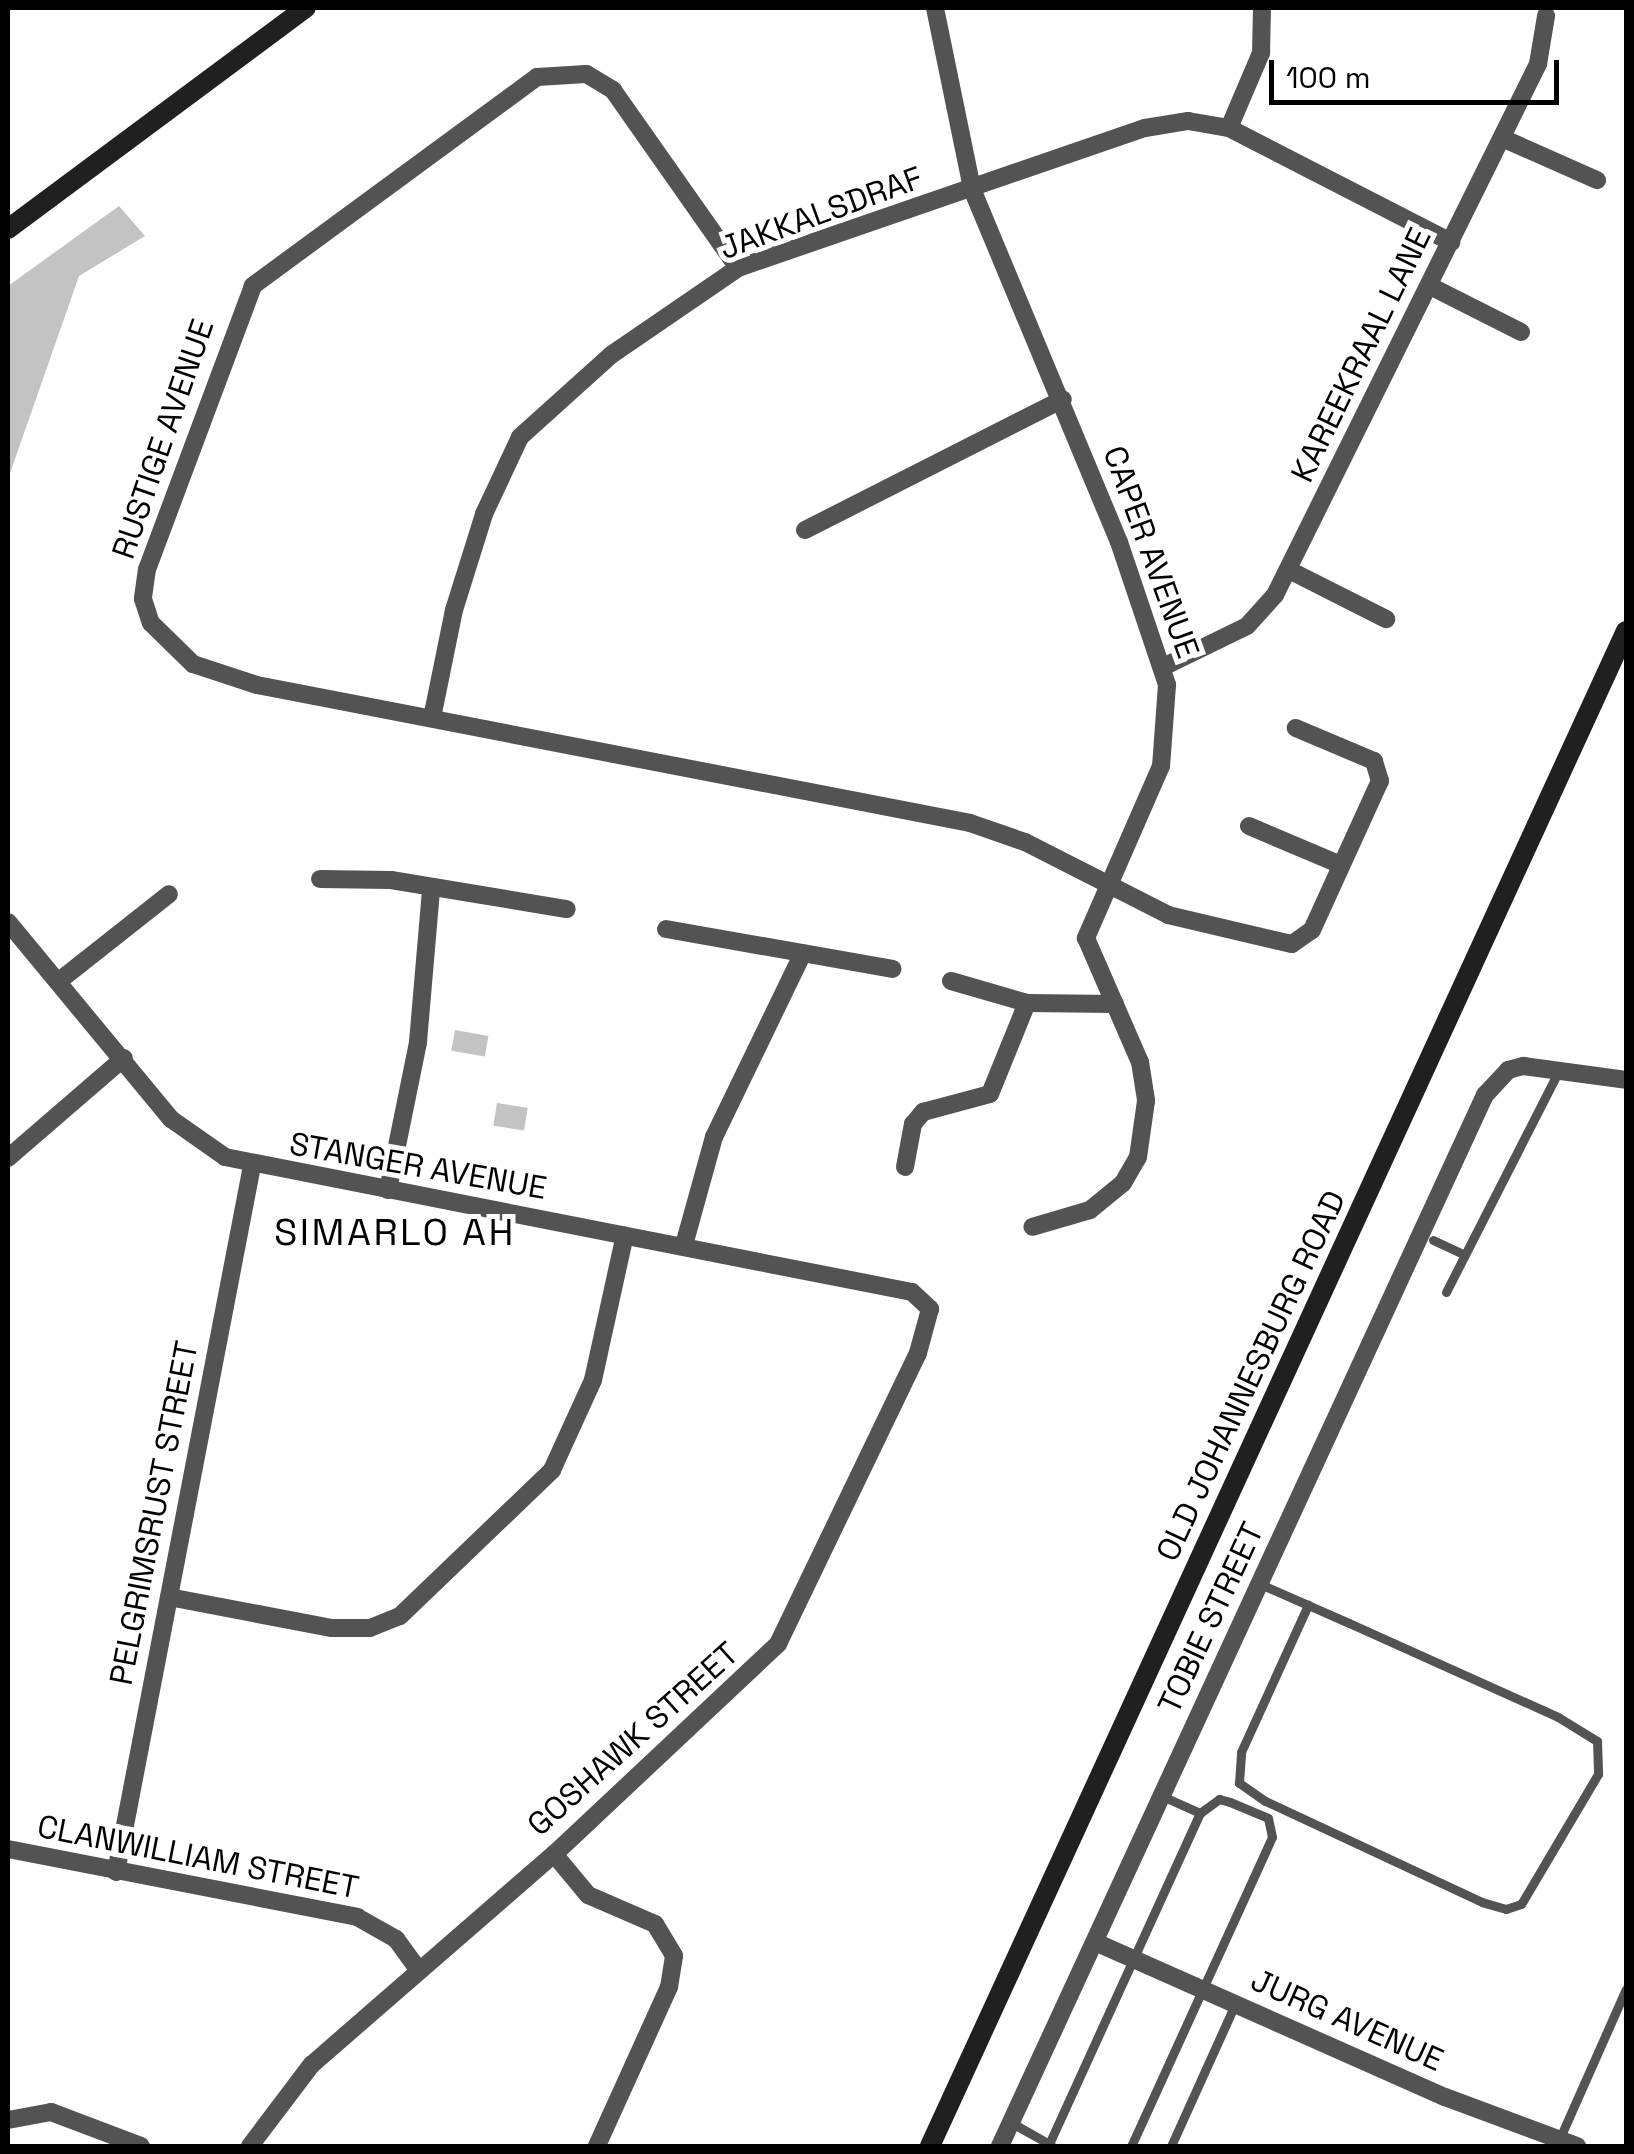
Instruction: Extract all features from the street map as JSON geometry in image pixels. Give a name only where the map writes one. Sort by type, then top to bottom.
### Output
[{"type":"main road","points":[[8,229],[306,8]]},
{"type":"main road","name":"OLD JOHANNESBURG ROAD","points":[[930,2146],[1626,631]]},
{"type":"street","name":"CAPER AVENUE","points":[[935,8],[972,189],[1062,400],[1163,667],[1168,712],[1162,766],[1109,883],[1086,946],[1115,1004],[1144,1085],[1138,1157],[1123,1183],[1090,1210],[1032,1227]]},
{"type":"street","points":[[1229,128],[1261,53],[1262,8]]},
{"type":"street","name":"KAREEKRAAL LANE","points":[[1163,667],[1247,626],[1288,570],[1538,64],[1546,16]]},
{"type":"street","name":"RUSTIGE AVENUE","points":[[738,268],[613,90],[586,74],[556,72],[519,89],[253,286],[147,569],[143,598],[151,623],[174,652],[222,674],[970,823],[1109,883],[1168,915],[1292,944],[1312,930],[1380,781],[1380,769],[1296,728]]},
{"type":"street","name":"JAKKALSDRAF","points":[[432,718],[480,530],[520,437],[611,355],[738,268],[1144,128],[1188,121],[1229,128],[1451,242]]},
{"type":"street","points":[[1502,138],[1597,180]]},
{"type":"street","points":[[1430,286],[1521,332]]},
{"type":"street","points":[[805,530],[1062,400]]},
{"type":"street","points":[[1288,570],[1386,618]]},
{"type":"street","points":[[1250,826],[1340,866]]},
{"type":"street","points":[[320,879],[371,878],[567,909]]},
{"type":"street","points":[[388,1190],[418,1042],[431,890]]},
{"type":"street","points":[[59,981],[169,894]]},
{"type":"street","name":"STANGER AVENUE","points":[[8,922],[184,1134],[252,1166],[625,1234],[919,1294]]},
{"type":"street","points":[[666,928],[892,968]]},
{"type":"street","points":[[684,1246],[714,1137],[803,953]]},
{"type":"street","points":[[951,981],[1027,1003],[1115,1004]]},
{"type":"street","points":[[904,1168],[913,1124],[923,1112],[983,1099],[995,1087],[1027,1003]]},
{"type":"street","points":[[8,1158],[124,1058]]},
{"type":"street","points":[[1560,1068],[1626,1080]]},
{"type":"street","name":"TOBIE STREET","points":[[1000,2146],[1475,1115],[1508,1070],[1560,1068]]},
{"type":"street","name":"PELGRIMSRUST STREET","points":[[116,1872],[252,1166]]},
{"type":"street","points":[[169,1598],[332,1628],[370,1628],[400,1616],[552,1470],[593,1380],[625,1234]]},
{"type":"street","name":"GOSHAWK STREET","points":[[250,2146],[293,2084],[417,1968],[554,1854],[758,1667],[790,1626],[926,1334],[930,1308],[919,1294]]},
{"type":"street","name":"CLANWILLIAM STREET","points":[[8,1849],[358,1917],[396,1939],[417,1968]]},
{"type":"street","points":[[554,1854],[588,1894],[655,1924],[674,1956],[670,1988],[597,2146]]},
{"type":"street","name":"JURG AVENUE","points":[[1096,1942],[1568,2143]]},
{"type":"street","points":[[8,2120],[52,2112],[141,2146]]},
{"type":"lane","points":[[1446,1292],[1560,1068]]},
{"type":"lane","points":[[1433,1240],[1465,1255]]},
{"type":"lane","points":[[1260,1584],[1308,1605],[1558,1717],[1597,1742],[1598,1774],[1521,1904],[1506,1909],[1482,1902],[1265,1802],[1239,1783],[1241,1752],[1308,1605]]},
{"type":"lane","points":[[1162,1796],[1200,1813]]},
{"type":"lane","points":[[1012,2122],[1052,2145],[1200,1813],[1219,1799],[1268,1818],[1274,1830],[1131,2146]]},
{"type":"lane","points":[[1568,2143],[1626,1988]]},
{"type":"lane","points":[[1172,2146],[1236,2004]]},
{"type":"building","points":[[119,206],[145,236],[79,276],[8,479],[8,286]]},
{"type":"building","points":[[455,1030],[488,1036],[485,1057],[451,1051]]},
{"type":"building","points":[[497,1103],[528,1108],[524,1131],[493,1126]]},
{"type":"district","name":"SIMARLO AH","points":[[395,1233]]}]
